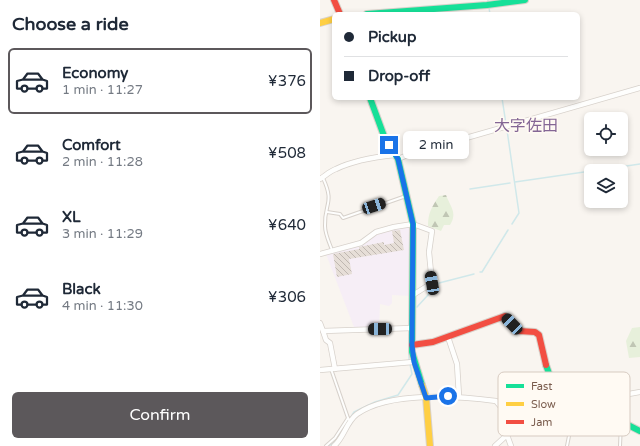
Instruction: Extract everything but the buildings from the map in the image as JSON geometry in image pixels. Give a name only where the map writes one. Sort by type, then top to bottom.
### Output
[{"type":"street","points":[[334,0],[339,12]]},
{"type":"street","points":[[395,12],[480,6],[525,0]]},
{"type":"street","points":[[320,23],[332,20]]},
{"type":"street","points":[[321,178],[335,169],[354,162],[374,157],[396,157],[429,146],[459,140],[640,88]]},
{"type":"street","points":[[371,100],[384,136],[396,157],[413,224],[412,345],[414,362],[426,398],[430,446]]},
{"type":"street","points":[[320,254],[361,243],[376,232],[413,224],[432,230],[429,252],[432,283],[413,295]]},
{"type":"street","points":[[412,345],[433,342],[505,316],[519,331],[535,332],[539,335],[548,372]]},
{"type":"street","points":[[320,323],[326,340],[330,343],[333,369]]},
{"type":"street","points":[[323,331],[412,328]]},
{"type":"street","points":[[448,337],[457,364],[459,396]]},
{"type":"street","points":[[320,370],[414,362]]},
{"type":"street","points":[[630,394],[640,392]]},
{"type":"street","points":[[334,446],[350,420],[357,414],[401,398],[459,396],[496,401],[498,403]]},
{"type":"street","points":[[630,426],[640,431]]},
{"type":"street","points":[[496,446],[506,436]]},
{"type":"street","points":[[507,436],[511,446]]},
{"type":"lane","points":[[321,178],[329,190],[330,200],[325,229],[332,250]]},
{"type":"lane","points":[[327,212],[340,214],[343,218],[406,196]]},
{"type":"lane","points":[[326,446],[350,420],[333,369]]},
{"type":"lane","points":[[567,446],[569,436]]},
{"type":"lane","points":[[620,446],[621,436]]},
{"type":"shaded area","points":[[409,226],[412,228],[411,296],[392,295],[392,303],[389,306],[380,304],[379,327],[354,327],[326,254],[361,245],[377,233]]},
{"type":"green space","points":[[446,195],[453,213],[453,217],[450,225],[444,225],[441,231],[428,226],[429,217],[432,207],[439,196]]},
{"type":"green space","points":[[640,327],[640,357],[629,358],[626,341],[632,328]]},
{"type":"waterway","points":[[489,8],[490,12]]},
{"type":"waterway","points":[[502,100],[506,124]]},
{"type":"waterway","points":[[507,130],[519,213],[512,224]]},
{"type":"waterway","points":[[628,166],[640,164]]},
{"type":"waterway","points":[[515,182],[584,172]]},
{"type":"waterway","points":[[470,189],[510,183]]},
{"type":"waterway","points":[[480,272],[482,272],[508,230]]},
{"type":"waterway","points":[[417,307],[439,283],[474,274]]},
{"type":"waterway","points":[[409,335],[409,361]]},
{"type":"waterway","points":[[329,446],[336,441],[354,412],[375,402],[398,395],[412,374],[410,364]]},
{"type":"traffic: fast","points":[[394,12],[487,5],[525,0]]},
{"type":"traffic: fast","points":[[371,100],[384,136],[398,159],[413,224],[412,352],[422,385]]},
{"type":"traffic: fast","points":[[546,365],[548,372]]},
{"type":"traffic: fast","points":[[630,426],[640,431]]},
{"type":"traffic: slow","points":[[320,23],[332,20]]},
{"type":"traffic: slow","points":[[422,385],[426,397],[430,446]]},
{"type":"traffic: jam","points":[[334,0],[339,12]]},
{"type":"traffic: jam","points":[[412,345],[433,342],[505,316],[519,331],[535,332],[539,335],[546,365]]},
{"type":"district","name":"大字佐田","points":[[526,125]]},
{"type":"route","points":[[389,145],[398,159],[413,224],[414,252],[412,352],[414,362],[426,398],[448,396]]}]
